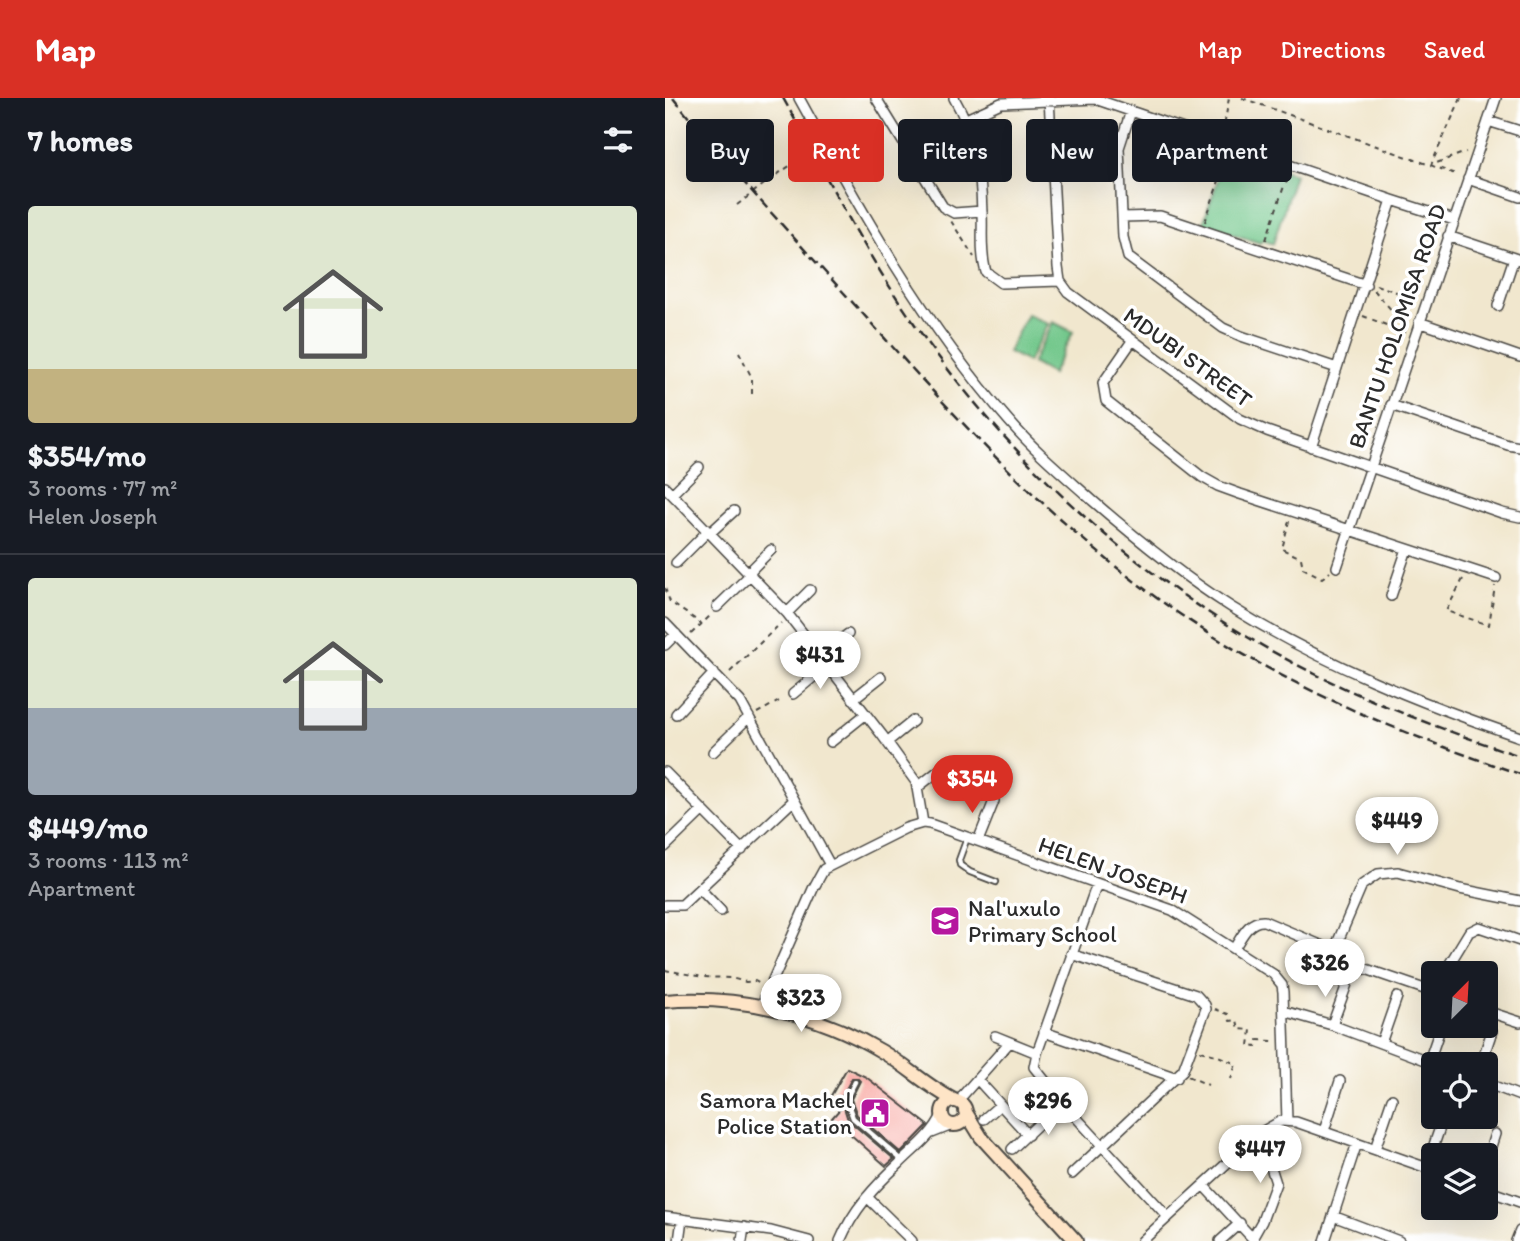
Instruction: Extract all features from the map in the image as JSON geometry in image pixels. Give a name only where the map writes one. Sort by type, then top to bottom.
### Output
[{"type":"street","points":[[799,98],[811,119]]},
{"type":"street","points":[[876,98],[943,207],[954,213],[982,211]]},
{"type":"street","points":[[954,98],[966,119],[1001,103],[1049,99],[1095,99],[1157,119]]},
{"type":"street","name":"BANTU HOLOMISA ROAD","points":[[1337,567],[1496,98]]},
{"type":"street","points":[[979,182],[983,264],[993,279],[1001,283],[1060,281],[1049,99]]},
{"type":"street","points":[[1131,110],[1119,148],[1124,245],[1128,257],[1214,323],[1241,337],[1337,368]]},
{"type":"street","points":[[1488,121],[1520,131]]},
{"type":"street","points":[[1292,166],[1454,220]]},
{"type":"street","points":[[1468,179],[1520,197]]},
{"type":"street","points":[[845,182],[872,231],[907,285],[973,378],[1010,422],[1050,463],[1113,518],[1230,606],[1288,639],[1369,679],[1520,737]]},
{"type":"street","points":[[1311,447],[1367,284],[1392,200]]},
{"type":"street","points":[[1122,217],[1153,215],[1367,284]]},
{"type":"street","points":[[1448,236],[1517,259],[1497,306]]},
{"type":"street","name":"MDUBI STREET","points":[[1060,281],[1068,292],[1240,419],[1370,468],[1520,517]]},
{"type":"street","points":[[1419,322],[1520,357]]},
{"type":"street","points":[[1132,341],[1103,383],[1106,401],[1211,482],[1496,578]]},
{"type":"street","points":[[1391,405],[1520,447]]},
{"type":"street","points":[[699,467],[669,490],[787,613],[866,714],[918,787],[923,824],[906,828],[830,865],[823,872],[761,1007]]},
{"type":"street","points":[[676,563],[734,511]]},
{"type":"street","points":[[1391,596],[1407,549]]},
{"type":"street","points":[[717,607],[771,550]]},
{"type":"street","points":[[787,613],[810,590]]},
{"type":"street","points":[[665,623],[740,701],[830,865]]},
{"type":"street","points":[[665,645],[676,634]]},
{"type":"street","points":[[820,655],[848,634]]},
{"type":"street","points":[[793,694],[828,665]]},
{"type":"street","points":[[676,713],[714,673]]},
{"type":"street","points":[[853,699],[881,677]]},
{"type":"street","points":[[831,742],[866,714]]},
{"type":"street","points":[[713,752],[749,717]]},
{"type":"street","points":[[887,742],[913,721]]},
{"type":"street","points":[[918,787],[946,765]]},
{"type":"street","points":[[665,772],[742,850]]},
{"type":"street","points":[[665,905],[683,905],[794,800]]},
{"type":"street","points":[[978,841],[994,801]]},
{"type":"street","points":[[665,847],[703,810]]},
{"type":"street","name":"HELEN JOSEPH","points":[[923,824],[1172,909],[1235,947],[1279,980],[1282,985],[1284,1011],[1287,1121]]},
{"type":"street","points":[[1333,953],[1362,885],[1370,878],[1385,872],[1403,873],[1460,889],[1520,901]]},
{"type":"street","points":[[1097,884],[1044,1032],[1034,1063],[1035,1070],[1168,1217]]},
{"type":"street","points":[[701,889],[721,911]]},
{"type":"street","points":[[1235,947],[1250,925],[1259,921],[1291,932],[1363,968],[1421,987]]},
{"type":"street","points":[[1452,961],[1473,928],[1479,927],[1520,941]]},
{"type":"street","points":[[1071,954],[1196,995],[1206,1009],[1192,1049],[1179,1075],[1072,1174]]},
{"type":"street","points":[[1332,1025],[1347,984]]},
{"type":"street","points":[[1381,1043],[1397,997]]},
{"type":"street","points":[[665,1001],[735,1002],[761,1007],[819,1022],[879,1049],[930,1086],[960,1098],[981,1137],[1076,1241]]},
{"type":"street","points":[[1284,1011],[1332,1025],[1421,1059]]},
{"type":"street","points":[[1498,1015],[1520,1022]]},
{"type":"street","points":[[1044,1032],[1179,1075]]},
{"type":"street","points":[[995,1037],[1037,1053]]},
{"type":"street","points":[[948,1119],[946,1103],[960,1098],[1009,1043]]},
{"type":"street","points":[[977,1079],[1028,1135]]},
{"type":"street","points":[[1324,1131],[1340,1081]]},
{"type":"street","points":[[930,1086],[948,1119],[981,1137]]},
{"type":"street","points":[[1498,1088],[1520,1096]]},
{"type":"street","points":[[1375,1149],[1392,1099]]},
{"type":"street","points":[[1012,1149],[1062,1102]]},
{"type":"street","points":[[984,1119],[1000,1105]]},
{"type":"street","points":[[840,1241],[855,1211],[902,1160],[948,1119],[963,1120],[965,1111]]},
{"type":"street","points":[[1142,1241],[1259,1133],[1275,1123],[1287,1121],[1324,1131],[1421,1166]]},
{"type":"street","points":[[1203,1185],[1254,1239],[1276,1183],[1259,1133]]},
{"type":"street","points":[[1492,1143],[1495,1134]]},
{"type":"street","points":[[1325,1241],[1357,1143]]},
{"type":"street","points":[[1498,1194],[1520,1202]]},
{"type":"street","points":[[867,1197],[911,1241]]},
{"type":"street","points":[[1333,1216],[1399,1241]]},
{"type":"street","points":[[665,1217],[744,1227],[809,1241]]},
{"type":"street","points":[[679,1241],[682,1219]]},
{"type":"street","points":[[1220,1241],[1240,1223]]},
{"type":"street","points":[[742,1241],[744,1227]]},
{"type":"street","points":[[1516,1241],[1520,1231]]},
{"type":"lane","points":[[967,837],[959,860],[960,865],[969,872],[996,882]]},
{"type":"lane","points":[[855,1082],[846,1099],[852,1115],[902,1160]]},
{"type":"path","points":[[1224,119],[1229,98]]},
{"type":"path","points":[[1242,98],[1468,179]]},
{"type":"path","points":[[1431,165],[1461,98]]},
{"type":"path","points":[[1431,165],[1479,146]]},
{"type":"path","points":[[1263,250],[1283,188],[1295,167]]},
{"type":"path","points":[[737,205],[788,169]]},
{"type":"path","points":[[1203,230],[1219,182]]},
{"type":"path","points":[[943,207],[972,256],[983,264]]},
{"type":"path","points":[[1367,284],[1426,302]]},
{"type":"path","points":[[1367,284],[1415,336]]},
{"type":"path","points":[[1356,313],[1415,336]]},
{"type":"path","points":[[739,352],[752,378],[752,396]]},
{"type":"path","points":[[1292,511],[1282,550],[1301,558],[1303,568],[1322,578],[1337,567]]},
{"type":"path","points":[[1469,570],[1446,611],[1489,625],[1496,578]]},
{"type":"path","points":[[665,588],[670,602],[702,624]]},
{"type":"path","points":[[683,642],[717,607]]},
{"type":"path","points":[[730,672],[787,613]]},
{"type":"path","points":[[749,717],[793,694]]},
{"type":"path","points":[[665,970],[703,977],[755,981],[762,986]]},
{"type":"path","points":[[1206,1009],[1228,1014],[1230,1021],[1237,1020],[1239,1029],[1251,1030],[1249,1046],[1256,1047],[1257,1040],[1285,1040]]},
{"type":"path","points":[[1192,1049],[1236,1064],[1231,1079]]},
{"type":"path","points":[[1179,1075],[1208,1085]]},
{"type":"green space","points":[[1292,173],[1295,174],[1273,244],[1262,240],[1260,243],[1203,224],[1217,182],[1292,182]]},
{"type":"green space","points":[[1027,314],[1048,324],[1028,362],[1008,352]]},
{"type":"green space","points":[[1053,322],[1073,332],[1052,374],[1032,363]]},
{"type":"building","name":"Samora Machel Police Station","points":[[847,1068],[866,1077],[928,1125],[901,1153],[857,1115],[851,1099],[860,1081],[852,1078],[841,1098],[848,1120],[894,1159],[886,1166],[832,1118],[841,1108],[829,1099]]},
{"type":"railway","points":[[673,98],[743,181],[980,441],[1062,521],[1151,594],[1237,650],[1315,692],[1395,728],[1520,774]]},
{"type":"railway","points":[[783,98],[863,243],[916,326],[1000,432],[1047,481],[1096,526],[1148,569],[1259,644],[1368,699],[1520,756]]},
{"type":"place","name":"Nal'uxulo Primary School","points":[[945,921]]},
{"type":"place","name":"Samora Machel Police Station","points":[[875,1113]]}]
